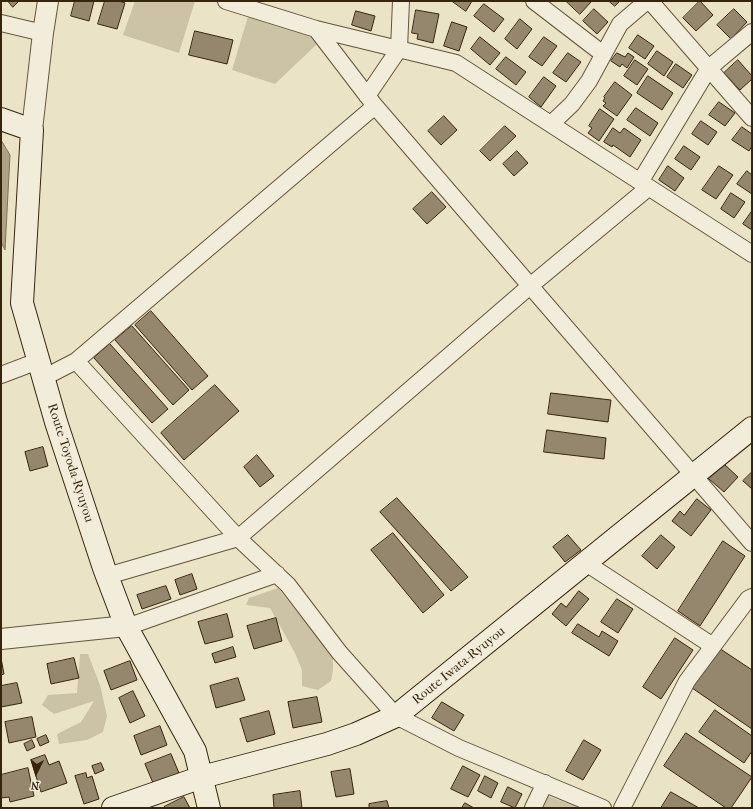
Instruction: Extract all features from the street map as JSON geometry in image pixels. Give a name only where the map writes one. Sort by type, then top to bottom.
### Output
[{"type":"main road","points":[[1,119],[32,130]]},
{"type":"main road","name":"Route Toyoda-Ryuyou","points":[[32,130],[22,303],[59,429],[107,576],[126,626],[195,752],[209,808]]},
{"type":"main road","name":"Route Iwata-Ryuyou","points":[[113,808],[202,777],[327,744],[356,734],[396,716],[752,428]]},
{"type":"street","points":[[32,130],[48,1]]},
{"type":"street","points":[[226,1],[316,29],[456,62],[752,254]]},
{"type":"street","points":[[1,375],[41,369],[76,361],[371,101],[399,49],[400,1]]},
{"type":"street","points":[[534,1],[603,54]]},
{"type":"street","points":[[551,124],[572,104],[589,82],[620,24],[647,1]]},
{"type":"street","points":[[650,1],[752,118]]},
{"type":"street","points":[[1,23],[43,33]]},
{"type":"street","points":[[316,29],[371,101],[752,543]]},
{"type":"street","points":[[107,576],[238,538],[530,286],[644,185],[708,68],[752,32]]},
{"type":"street","points":[[76,361],[238,538],[288,585],[339,652],[396,716],[459,748],[603,808]]},
{"type":"street","points":[[586,563],[713,646]]},
{"type":"street","points":[[1,639],[138,624],[277,574]]},
{"type":"street","points":[[622,808],[687,681],[748,599],[752,597]]},
{"type":"street","points":[[533,808],[545,783]]},
{"type":"shaded area","points":[[135,1],[195,1],[179,53],[123,35]]},
{"type":"shaded area","points":[[212,1],[218,1],[306,32],[317,44],[275,84],[232,70],[249,13]]},
{"type":"shaded area","points":[[1,140],[10,155],[5,250],[1,242]]},
{"type":"shaded area","points":[[278,588],[333,657],[331,681],[318,690],[302,686],[302,670],[295,653],[270,608],[246,605],[249,598]]},
{"type":"shaded area","points":[[80,654],[88,654],[100,685],[107,716],[103,732],[87,740],[59,744],[57,734],[81,722],[94,701],[54,714],[42,705],[48,695],[77,693]]},
{"type":"shaded area","points":[[540,793],[580,808],[533,808]]},
{"type":"building","points":[[8,1],[19,1],[13,7]]},
{"type":"building","points":[[75,1],[94,1],[89,21],[71,16]]},
{"type":"building","points":[[105,1],[119,1],[125,3],[117,29],[98,24]]},
{"type":"building","points":[[452,1],[472,1],[466,11]]},
{"type":"building","points":[[566,1],[590,1],[591,2],[580,14]]},
{"type":"building","points":[[609,1],[620,1],[615,6]]},
{"type":"building","points":[[700,1],[713,15],[696,31],[683,18]]},
{"type":"building","points":[[484,4],[504,19],[494,32],[474,16]]},
{"type":"building","points":[[594,9],[608,22],[597,34],[583,21]]},
{"type":"building","points":[[734,9],[747,22],[731,39],[717,25]]},
{"type":"building","points":[[416,10],[439,14],[433,43],[417,39],[418,34],[412,33]]},
{"type":"building","points":[[356,11],[375,16],[371,31],[352,25]]},
{"type":"building","points":[[520,19],[532,29],[517,49],[505,39]]},
{"type":"building","points":[[452,22],[467,27],[459,51],[444,46]]},
{"type":"building","points":[[195,31],[233,40],[227,64],[189,55]]},
{"type":"building","points":[[638,35],[654,46],[645,59],[629,48]]},
{"type":"building","points":[[480,37],[500,53],[490,65],[471,49]]},
{"type":"building","points":[[544,37],[557,46],[542,66],[529,57]]},
{"type":"building","points":[[657,51],[673,62],[664,76],[648,64]]},
{"type":"building","points":[[568,53],[581,62],[566,82],[553,73]]},
{"type":"building","points":[[617,53],[625,57],[628,53],[634,57],[627,68],[622,64],[620,67],[611,61]]},
{"type":"building","points":[[506,57],[526,72],[516,85],[496,69]]},
{"type":"building","points":[[635,60],[648,69],[637,85],[624,76]]},
{"type":"building","points":[[738,60],[752,76],[752,79],[740,90],[724,73]]},
{"type":"building","points":[[676,64],[692,75],[683,88],[667,77]]},
{"type":"building","points":[[648,76],[673,93],[662,110],[637,93]]},
{"type":"building","points":[[544,77],[556,86],[541,107],[529,97]]},
{"type":"building","points":[[615,82],[632,95],[617,116],[603,106],[606,103],[603,101],[605,98],[604,97]]},
{"type":"building","points":[[719,102],[735,113],[725,126],[709,115]]},
{"type":"building","points":[[636,108],[658,123],[650,136],[627,120]]},
{"type":"building","points":[[600,109],[614,119],[599,141],[588,133],[592,128],[589,126]]},
{"type":"building","points":[[444,116],[457,130],[441,145],[428,131]]},
{"type":"building","points":[[701,121],[717,132],[708,145],[692,134]]},
{"type":"building","points":[[505,126],[516,136],[490,161],[480,151]]},
{"type":"building","points":[[742,127],[752,134],[752,146],[749,151],[732,140]]},
{"type":"building","points":[[613,128],[620,133],[624,128],[641,140],[630,157],[613,145],[612,147],[604,142]]},
{"type":"building","points":[[684,146],[700,157],[691,170],[675,159]]},
{"type":"building","points":[[517,151],[528,163],[514,176],[503,164]]},
{"type":"building","points":[[668,166],[684,178],[675,191],[659,180]]},
{"type":"building","points":[[719,166],[733,175],[716,199],[702,190]]},
{"type":"building","points":[[747,171],[752,175],[752,194],[737,184]]},
{"type":"building","points":[[432,192],[446,207],[427,224],[413,209]]},
{"type":"building","points":[[731,193],[745,202],[734,218],[721,209]]},
{"type":"building","points":[[752,211],[752,230],[743,224]]},
{"type":"building","points":[[151,311],[208,376],[192,390],[135,325]]},
{"type":"building","points":[[132,326],[189,390],[173,405],[115,340]]},
{"type":"building","points":[[110,344],[168,409],[152,423],[94,358]]},
{"type":"building","points":[[215,385],[239,411],[184,460],[161,433]]},
{"type":"building","points":[[551,393],[611,400],[608,422],[548,414]]},
{"type":"building","points":[[547,430],[606,438],[604,459],[544,452]]},
{"type":"building","points":[[43,447],[48,466],[30,471],[25,452]]},
{"type":"building","points":[[257,455],[274,476],[260,487],[244,467]]},
{"type":"building","points":[[724,464],[738,477],[724,492],[709,479]]},
{"type":"building","points":[[752,472],[752,489],[743,481]]},
{"type":"building","points":[[397,498],[468,577],[451,591],[380,512]]},
{"type":"building","points":[[697,499],[711,510],[691,536],[672,521],[680,511],[684,515]]},
{"type":"building","points":[[393,533],[444,595],[423,613],[371,550]]},
{"type":"building","points":[[568,535],[581,550],[565,562],[553,547]]},
{"type":"building","points":[[661,535],[675,547],[657,569],[642,556]]},
{"type":"building","points":[[723,541],[745,556],[700,626],[678,611]]},
{"type":"building","points":[[192,574],[197,589],[180,595],[175,580]]},
{"type":"building","points":[[166,586],[171,599],[142,609],[137,595]]},
{"type":"building","points":[[579,591],[589,599],[566,626],[552,614],[561,603],[566,607]]},
{"type":"building","points":[[617,599],[633,609],[618,633],[601,622]]},
{"type":"building","points":[[227,614],[233,637],[205,644],[198,622]]},
{"type":"building","points":[[276,618],[282,641],[254,649],[247,626]]},
{"type":"building","points":[[578,624],[599,637],[602,631],[618,641],[609,656],[572,633]]},
{"type":"building","points":[[675,638],[693,650],[661,699],[643,687]]},
{"type":"building","points":[[233,647],[236,657],[215,663],[212,654]]},
{"type":"building","points":[[719,648],[752,670],[752,729],[692,688]]},
{"type":"building","points":[[1,658],[4,674],[1,675]]},
{"type":"building","points":[[74,658],[79,678],[51,684],[47,664]]},
{"type":"building","points":[[130,661],[137,680],[111,690],[104,671]]},
{"type":"building","points":[[238,678],[245,700],[216,708],[210,686]]},
{"type":"building","points":[[17,683],[22,703],[1,707],[1,686]]},
{"type":"building","points":[[133,691],[145,716],[130,723],[119,698]]},
{"type":"building","points":[[317,697],[322,722],[293,728],[288,702]]},
{"type":"building","points":[[442,702],[464,715],[454,731],[432,718]]},
{"type":"building","points":[[715,710],[752,736],[752,751],[744,763],[699,732]]},
{"type":"building","points":[[269,711],[275,734],[247,742],[240,719]]},
{"type":"building","points":[[32,717],[36,737],[9,743],[5,722]]},
{"type":"building","points":[[160,726],[167,745],[141,755],[134,736]]},
{"type":"building","points":[[686,733],[752,777],[731,808],[726,808],[664,766]]},
{"type":"building","points":[[46,735],[49,742],[40,746],[37,739]]},
{"type":"building","points":[[32,740],[35,747],[27,751],[24,744]]},
{"type":"building","points":[[584,740],[601,750],[583,780],[566,771]]},
{"type":"building","points":[[171,754],[179,773],[153,783],[145,764]]},
{"type":"building","points":[[45,755],[49,765],[59,761],[67,783],[41,792],[31,760]]},
{"type":"building","points":[[101,763],[104,770],[95,774],[92,766]]},
{"type":"building","points":[[463,766],[480,775],[468,797],[451,789]]},
{"type":"building","points":[[28,768],[34,796],[10,802],[9,797],[1,798],[1,775]]},
{"type":"building","points":[[350,769],[354,794],[336,797],[331,772]]},
{"type":"building","points":[[86,773],[87,778],[92,776],[99,799],[84,804],[75,776]]},
{"type":"building","points":[[485,776],[498,783],[491,798],[478,791]]},
{"type":"building","points":[[508,787],[522,794],[515,808],[501,802]]},
{"type":"building","points":[[300,791],[302,808],[274,808],[273,795]]},
{"type":"building","points":[[671,792],[699,808],[661,808]]},
{"type":"building","points":[[184,797],[190,808],[164,808],[164,807]]},
{"type":"building","points":[[387,801],[389,808],[369,808],[369,804]]},
{"type":"building","points":[[465,803],[474,808],[462,808]]}]
